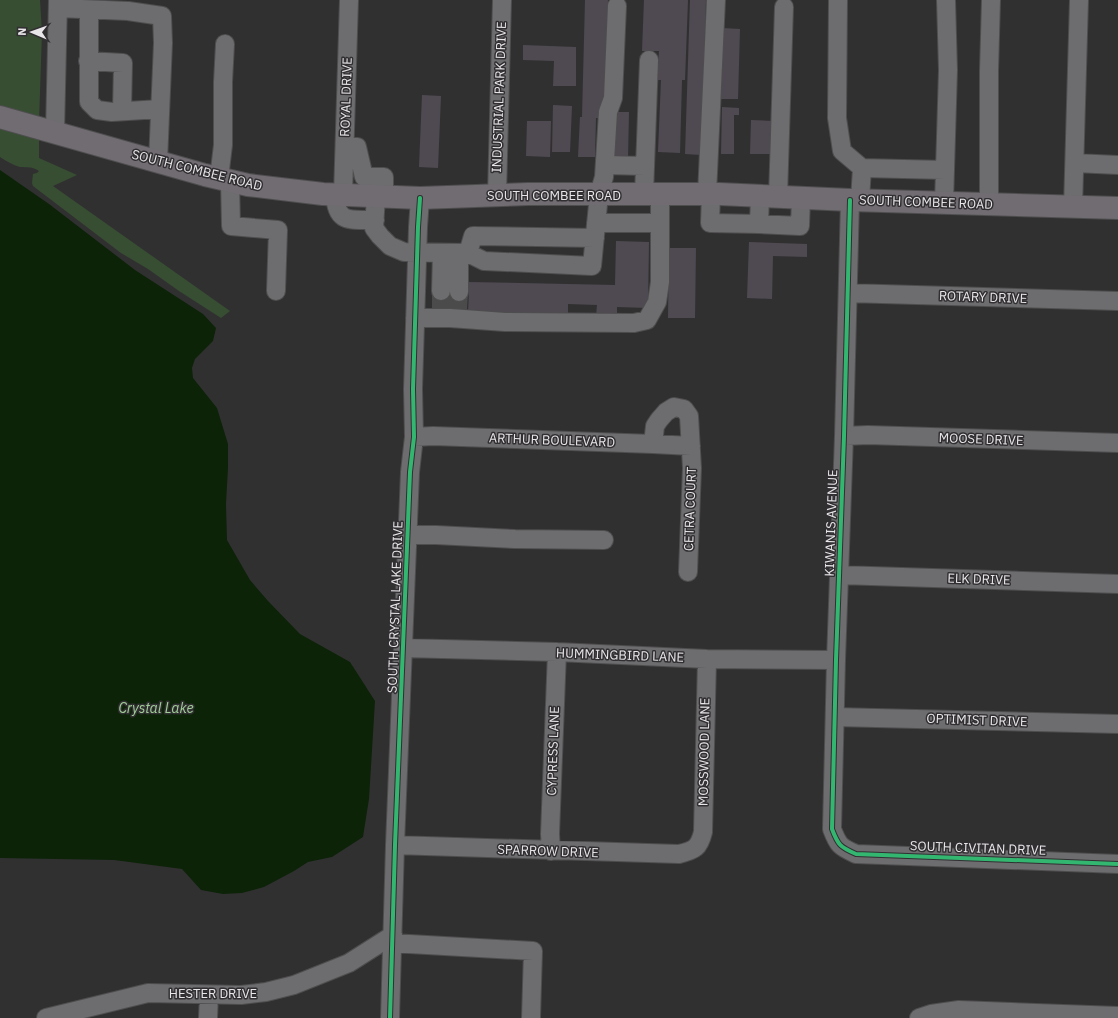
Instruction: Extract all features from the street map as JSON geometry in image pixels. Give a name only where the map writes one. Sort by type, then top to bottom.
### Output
[{"type":"main road","name":"SOUTH COMBEE ROAD","points":[[0,117],[225,180],[299,192],[420,198],[497,194],[709,194],[1118,208]]},
{"type":"street","name":"ROYAL DRIVE","points":[[349,0],[345,146],[339,195],[335,200],[340,215],[345,219],[375,220]]},
{"type":"street","name":"INDUSTRIAL PARK DRIVE","points":[[497,194],[502,0]]},
{"type":"street","points":[[716,0],[709,194],[710,223],[800,226],[801,198]]},
{"type":"street","points":[[838,0],[837,118],[842,150],[862,168],[945,170]]},
{"type":"street","points":[[944,202],[948,70],[946,0]]},
{"type":"street","points":[[989,204],[988,71],[991,0]]},
{"type":"street","points":[[1073,207],[1079,0]]},
{"type":"street","points":[[55,133],[58,4],[89,10],[128,11],[162,16],[163,43],[158,162]]},
{"type":"street","points":[[345,146],[357,146],[364,177],[384,177],[374,228],[390,246],[404,252],[456,253],[484,261],[592,266],[599,194],[604,177],[608,112],[613,98],[617,6]]},
{"type":"street","points":[[759,224],[769,197],[784,7]]},
{"type":"street","points":[[89,10],[89,102],[98,110],[112,112],[160,109]]},
{"type":"street","points":[[225,44],[223,82],[223,145],[225,180],[231,226],[278,230],[276,291]]},
{"type":"street","points":[[649,60],[645,166],[660,223],[659,288],[657,302],[647,320],[634,323],[505,322],[443,308],[456,253],[473,236],[596,230],[660,223]]},
{"type":"street","points":[[88,61],[123,63],[122,111]]},
{"type":"street","points":[[1075,163],[1118,165]]},
{"type":"street","points":[[605,165],[645,166]]},
{"type":"street","name":"KIWANIS AVENUE","points":[[839,844],[836,841],[832,829],[848,293],[855,200],[862,168]]},
{"type":"street","name":"SOUTH CRYSTAL LAKE DRIVE","points":[[390,1018],[395,845],[410,472],[414,438],[413,389],[443,308],[418,253],[420,198]]},
{"type":"street","name":"ROTARY DRIVE","points":[[848,293],[1118,301]]},
{"type":"street","name":"CETRA COURT","points":[[654,444],[655,426],[659,420],[666,412],[674,407],[684,409],[689,416],[691,429],[692,468],[688,572]]},
{"type":"street","name":"MOOSE DRIVE","points":[[844,436],[868,435],[1118,443]]},
{"type":"street","name":"ARTHUR BOULEVARD","points":[[414,438],[432,436],[691,446]]},
{"type":"street","points":[[408,535],[515,539],[604,540]]},
{"type":"street","name":"ELK DRIVE","points":[[840,575],[1118,584]]},
{"type":"street","name":"HUMMINGBIRD LANE","points":[[403,648],[557,652],[707,659],[836,660]]},
{"type":"street","name":"CYPRESS LANE","points":[[551,851],[550,834],[557,652]]},
{"type":"street","name":"MOSSWOOD LANE","points":[[698,845],[702,832],[707,659]]},
{"type":"street","name":"OPTIMIST DRIVE","points":[[835,717],[1118,724]]},
{"type":"street","name":"SOUTH CIVITAN DRIVE","points":[[839,844],[856,854],[1118,864]]},
{"type":"street","name":"SPARROW DRIVE","points":[[395,845],[679,854],[692,851],[698,845]]},
{"type":"street","points":[[393,939],[532,951],[532,1018]]},
{"type":"street","name":"HESTER DRIVE","points":[[46,1018],[148,993],[241,995],[266,992],[294,985],[349,963],[393,939]]},
{"type":"street","points":[[208,1018],[209,995]]},
{"type":"street","points":[[919,1018],[931,1014],[958,1010],[1118,1016]]},
{"type":"shaded area","points":[[0,0],[40,0],[42,32],[39,122],[0,111]]},
{"type":"shaded area","points":[[0,124],[39,135],[39,158],[77,175],[53,186],[230,311],[221,318],[148,269],[121,253],[33,186],[33,174],[39,171],[37,169],[20,167],[0,157]]},
{"type":"water","name":"Crystal Lake","points":[[0,170],[49,204],[135,270],[203,314],[216,328],[213,341],[195,359],[192,368],[193,378],[217,408],[228,444],[226,504],[227,540],[250,580],[268,601],[300,634],[350,662],[375,701],[369,799],[363,837],[332,857],[308,862],[264,887],[242,893],[223,894],[201,890],[182,869],[114,860],[0,858]]},
{"type":"building","points":[[585,0],[608,0],[604,118],[596,118],[595,157],[578,157],[580,117],[582,117]]},
{"type":"building","points":[[644,0],[688,0],[685,80],[682,80],[680,153],[658,152],[661,80],[657,80],[659,51],[642,51]]},
{"type":"building","points":[[690,0],[706,0],[701,155],[685,154]]},
{"type":"building","points":[[722,28],[740,29],[738,99],[720,99]]},
{"type":"building","points":[[523,45],[576,47],[576,86],[553,86],[554,61],[523,60]]},
{"type":"building","points":[[422,95],[441,96],[438,168],[419,167]]},
{"type":"building","points":[[553,105],[572,106],[570,152],[552,152]]},
{"type":"building","points":[[722,107],[739,108],[739,115],[734,115],[734,154],[721,154]]},
{"type":"building","points":[[615,112],[629,112],[628,158],[613,157]]},
{"type":"building","points":[[751,120],[774,121],[773,154],[750,154]]},
{"type":"building","points":[[527,121],[551,121],[550,157],[526,156]]},
{"type":"building","points":[[616,241],[649,242],[648,308],[617,307],[617,318],[596,317],[597,305],[568,304],[568,316],[468,313],[469,290],[466,290],[467,282],[615,285]]},
{"type":"building","points":[[749,242],[807,244],[807,257],[773,256],[772,299],[747,298]]},
{"type":"building","points":[[669,248],[696,248],[695,318],[668,318]]},
{"type":"building","points":[[444,287],[459,292],[459,309],[437,309],[437,290]]},
{"type":"tunnel","points":[[441,291],[441,308]]},
{"type":"tunnel","points":[[458,309],[459,292]]},
{"type":"cycle path","points":[[390,1018],[395,845],[410,472],[414,437],[413,389],[420,198]]},
{"type":"cycle path","points":[[850,200],[836,660],[832,829],[834,834],[840,845],[856,854],[1118,864]]}]
